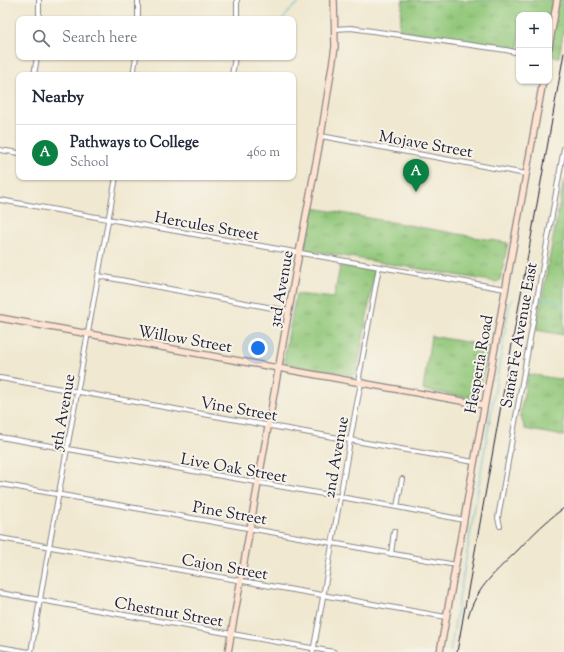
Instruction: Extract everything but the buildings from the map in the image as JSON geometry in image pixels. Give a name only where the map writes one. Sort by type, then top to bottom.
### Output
[{"type":"street","points":[[39,0],[39,16]]},
{"type":"street","points":[[138,0],[138,16]]},
{"type":"street","points":[[236,0],[237,16]]},
{"type":"street","name":"3rd Avenue","points":[[228,652],[321,136],[335,47],[334,0]]},
{"type":"street","points":[[552,29],[557,0]]},
{"type":"street","points":[[335,29],[351,28],[516,52]]},
{"type":"street","points":[[34,72],[36,60]]},
{"type":"street","points":[[134,72],[136,60]]},
{"type":"street","points":[[232,72],[234,60]]},
{"type":"street","name":"Hesperia Road","points":[[440,652],[542,84]]},
{"type":"street","name":"Mojave Street","points":[[321,136],[526,174]]},
{"type":"street","name":"Santa Fe Avenue East","points":[[500,526],[498,518],[499,512],[564,148]]},
{"type":"street","points":[[0,150],[16,153]]},
{"type":"street","name":"5th Avenue","points":[[30,652],[115,180]]},
{"type":"street","name":"Hercules Street","points":[[0,200],[505,289]]},
{"type":"street","name":"2nd Avenue","points":[[313,650],[361,383],[359,377],[379,267]]},
{"type":"street","points":[[99,276],[289,311]]},
{"type":"street","name":"Willow Street","points":[[0,318],[484,405]]},
{"type":"street","name":"Vine Street","points":[[0,378],[474,462]]},
{"type":"street","name":"Live Oak Street","points":[[0,438],[464,520]]},
{"type":"street","points":[[397,507],[402,479]]},
{"type":"street","name":"Pine Street","points":[[0,484],[456,565]]},
{"type":"street","points":[[391,554],[394,531]]},
{"type":"street","name":"Cajon Street","points":[[0,538],[446,618]]},
{"type":"street","name":"Chestnut Street","points":[[0,593],[232,634],[313,650],[334,652]]},
{"type":"street","points":[[0,647],[30,652]]},
{"type":"green space","points":[[403,0],[564,0],[564,29],[559,57],[552,56],[552,12],[516,12],[516,50],[399,30]]},
{"type":"green space","points":[[564,180],[564,335],[536,330]]},
{"type":"green space","points":[[313,208],[508,243],[500,280],[497,282],[307,250],[305,246]]},
{"type":"green space","points":[[340,266],[375,270],[357,373],[353,375],[286,364],[284,359],[296,294],[334,298]]},
{"type":"green space","points":[[431,336],[489,346],[480,387],[477,394],[472,397],[466,397],[423,390]]},
{"type":"green space","points":[[528,374],[564,380],[564,436],[525,429],[520,414]]},
{"type":"waterway","points":[[285,16],[291,9],[303,0]]},
{"type":"waterway","points":[[450,652],[510,302],[514,299]]},
{"type":"waterway","points":[[538,300],[548,299],[564,304]]},
{"type":"waterway","points":[[527,301],[535,300]]},
{"type":"railway","points":[[457,652],[564,53]]},
{"type":"railway","points":[[468,617],[477,596],[496,572],[540,527],[564,508]]},
{"type":"place","name":"Pathways to College","points":[[416,192]]}]
